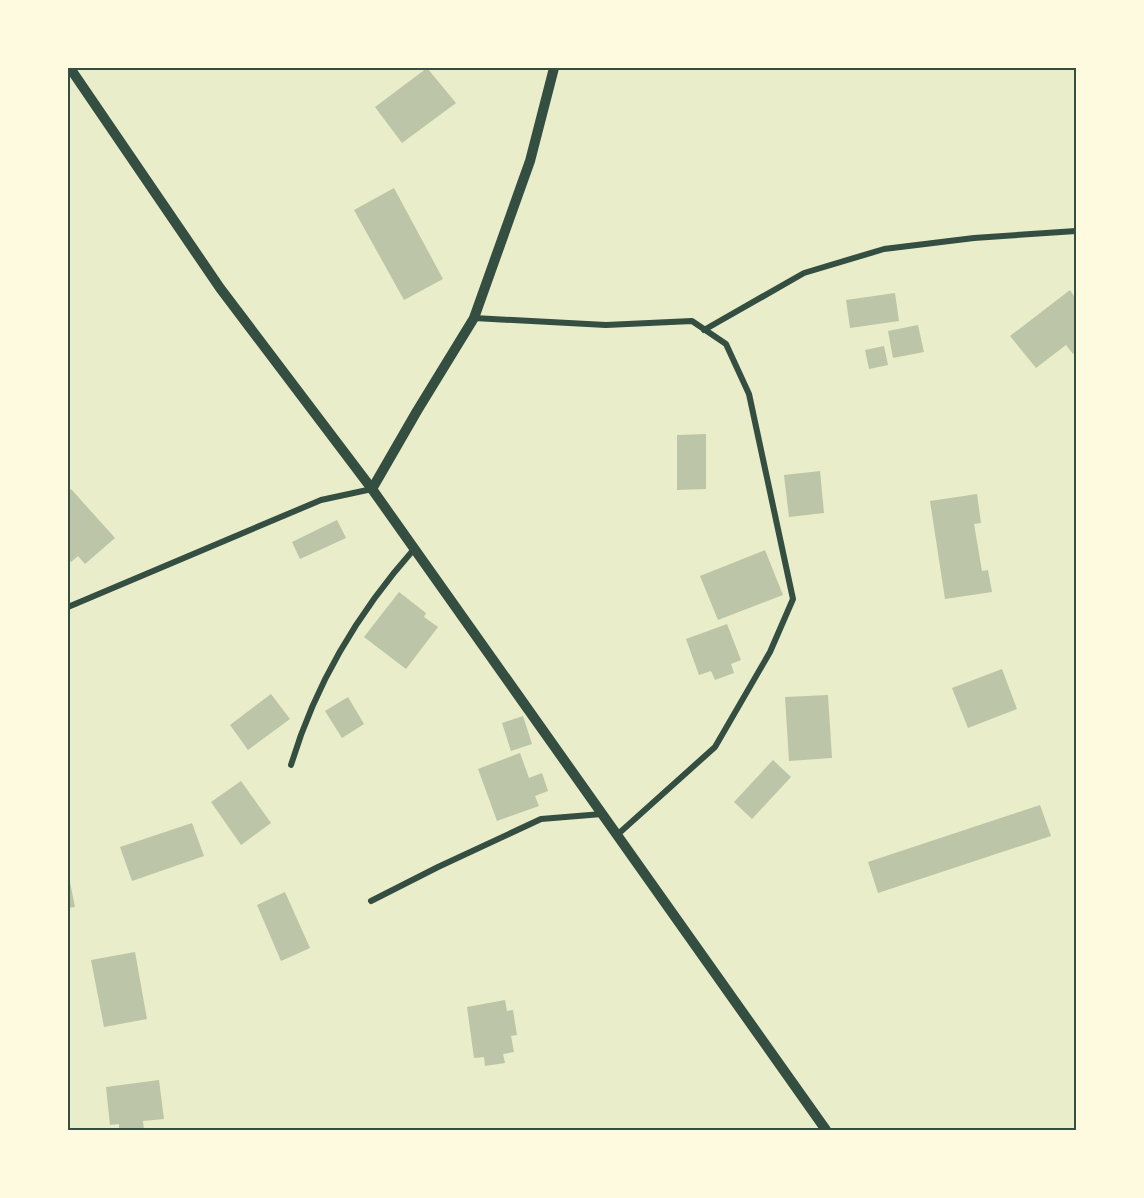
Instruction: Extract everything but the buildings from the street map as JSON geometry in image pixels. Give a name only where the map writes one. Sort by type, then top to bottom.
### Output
[{"type":"street","points":[[70,68],[220,288],[415,548],[826,1131]]},
{"type":"street","points":[[68,607],[321,500],[372,489],[474,318],[530,161],[554,68]]},
{"type":"street","points":[[704,330],[804,273],[884,249],[974,238],[1077,231]]},
{"type":"street","points":[[474,318],[606,325],[692,321],[726,344],[749,394],[793,599],[770,652],[715,747],[617,835]]},
{"type":"street","points":[[291,765],[302,727],[333,662],[386,580],[415,548]]},
{"type":"street","points":[[371,901],[541,819],[602,814]]}]
